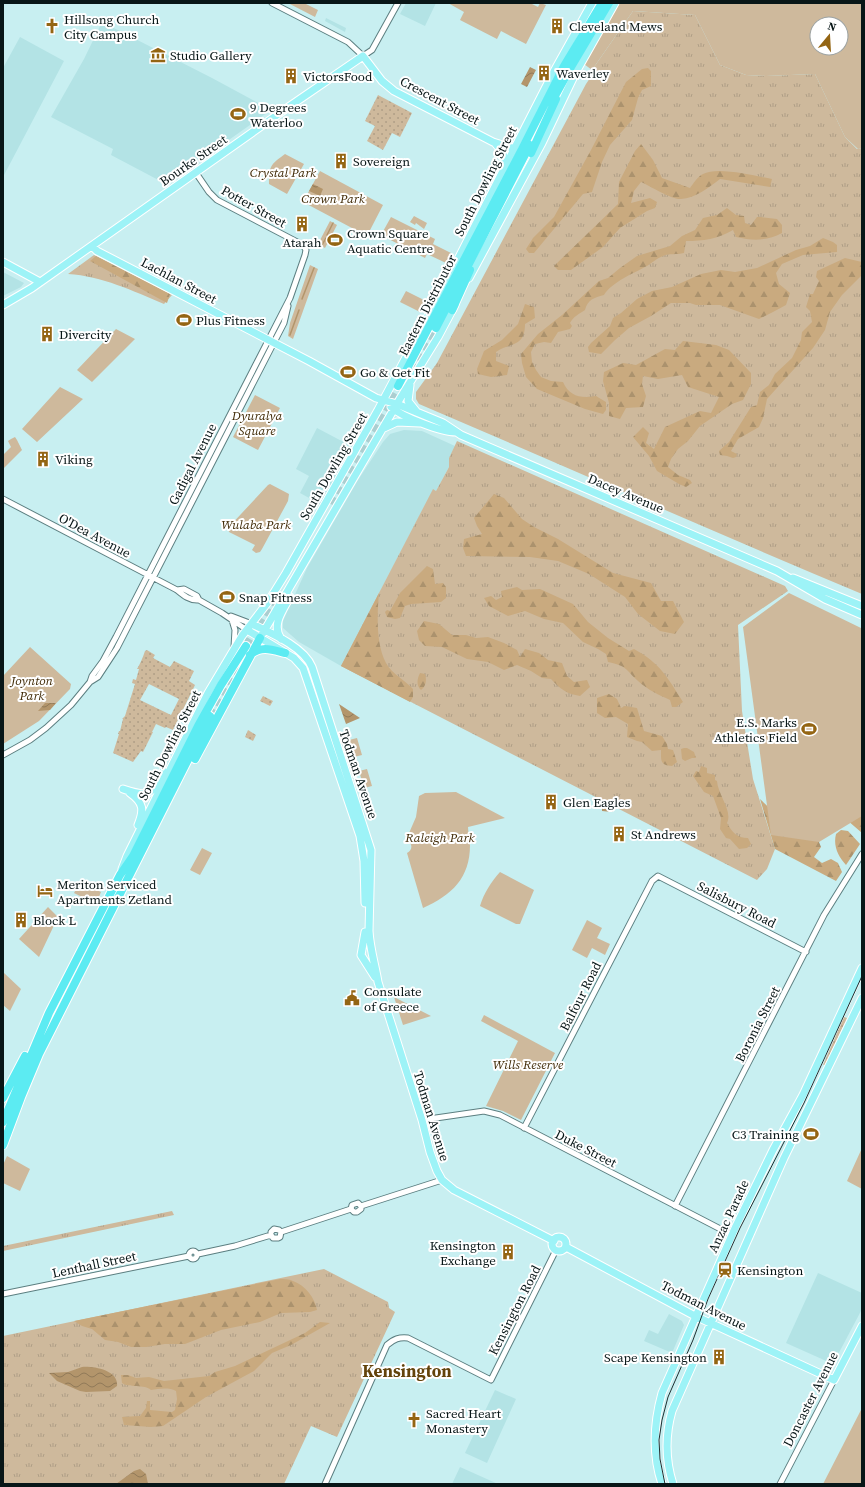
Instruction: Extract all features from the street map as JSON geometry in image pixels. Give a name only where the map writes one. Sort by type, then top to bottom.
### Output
[{"type":"highway","name":"Eastern Distributor","points":[[398,386],[564,66],[602,3]]},
{"type":"highway","name":"Eastern Distributor","points":[[436,328],[571,67],[609,3]]},
{"type":"highway","points":[[452,310],[470,271],[539,138],[571,67]]},
{"type":"highway","points":[[112,911],[149,848],[260,638]]},
{"type":"highway","points":[[120,875],[133,856],[206,710],[246,646]]},
{"type":"highway","points":[[250,656],[256,651],[265,649],[285,653]]},
{"type":"highway","points":[[3,1145],[39,1054],[210,716]]},
{"type":"highway","name":"South Dowling Street","points":[[3,1122],[49,1013],[120,875]]},
{"type":"highway","points":[[3,1098],[67,980]]},
{"type":"main road","name":"South Dowling Street","points":[[120,875],[127,856],[208,692],[233,650],[268,602],[286,574],[384,400],[552,75],[592,3]]},
{"type":"main road","name":"South Dowling Street","points":[[260,638],[452,310],[542,143],[576,72],[615,3]]},
{"type":"main road","name":"Crescent Street","points":[[363,56],[382,81],[394,91],[494,142],[515,149]]},
{"type":"main road","name":"Bourke Street","points":[[3,305],[40,282],[363,56]]},
{"type":"main road","name":"Crescent Street","points":[[494,142],[504,153],[506,166]]},
{"type":"main road","name":"Lachlan Street","points":[[92,246],[97,251],[351,385],[384,400]]},
{"type":"main road","points":[[3,262],[40,282]]},
{"type":"main road","points":[[411,381],[408,401],[418,413]]},
{"type":"main road","name":"Dacey Avenue","points":[[384,400],[424,423],[440,430],[457,432]]},
{"type":"main road","name":"Dacey Avenue","points":[[395,407],[418,413],[443,423],[468,438],[785,575],[802,580],[862,606]]},
{"type":"main road","points":[[384,428],[397,422],[424,423]]},
{"type":"main road","points":[[281,640],[278,632],[278,622],[298,574]]},
{"type":"main road","name":"Dacey Avenue","points":[[785,575],[825,599],[862,615]]},
{"type":"main road","name":"Todman Avenue","points":[[252,624],[302,652],[310,663],[370,846],[372,860],[369,931],[373,962],[437,1171],[442,1180],[459,1193],[554,1241]]},
{"type":"main road","name":"Todman Avenue","points":[[247,630],[285,653],[298,662],[303,668],[358,828],[363,848],[365,868],[365,935],[362,953]]},
{"type":"main road","points":[[127,856],[141,818],[142,809],[138,800],[123,789],[141,794],[151,792],[155,788],[172,755],[181,747]]},
{"type":"main road","points":[[358,828],[365,841],[370,846],[367,850],[365,868]]},
{"type":"main road","points":[[367,949],[373,954],[371,960],[365,960],[362,957],[362,953],[367,949]]},
{"type":"main road","name":"Todman Avenue","points":[[365,960],[378,982]]},
{"type":"main road","name":"Anzac Parade","points":[[662,1484],[656,1462],[656,1427],[657,1414],[662,1392],[732,1235],[773,1150],[803,1095],[862,968]]},
{"type":"main road","points":[[673,1484],[667,1456],[668,1424],[676,1399],[784,1158],[862,998]]},
{"type":"main road","points":[[556,1238],[562,1238],[566,1241],[566,1247],[562,1250],[556,1250],[553,1247],[554,1241],[556,1238]]},
{"type":"main road","name":"Todman Avenue","points":[[566,1247],[696,1316],[834,1380]]},
{"type":"main road","name":"Doncaster Avenue","points":[[834,1380],[862,1326]]},
{"type":"street","points":[[272,3],[348,42],[363,56]]},
{"type":"street","name":"Bourke Street","points":[[363,56],[372,50],[398,3]]},
{"type":"street","name":"Potter Street","points":[[196,173],[209,192],[217,200],[301,244],[306,252]]},
{"type":"street","name":"Gadigal Avenue","points":[[3,755],[30,740],[46,728],[71,704],[90,682],[92,676],[111,647],[150,577],[271,342],[290,298],[306,252]]},
{"type":"street","name":"O'Dea Avenue","points":[[3,499],[150,577],[177,590],[184,590],[197,596],[199,600],[247,630]]},
{"type":"street","name":"O'Dea Avenue","points":[[222,613],[252,624]]},
{"type":"street","points":[[231,619],[235,632],[233,650]]},
{"type":"street","name":"Boronia Street","points":[[675,1206],[836,895],[862,854]]},
{"type":"street","name":"Salisbury Road","points":[[658,876],[806,952]]},
{"type":"street","name":"Balfour Road","points":[[524,1128],[652,881],[658,876]]},
{"type":"street","name":"Duke Street","points":[[422,1120],[484,1111],[500,1115],[732,1235]]},
{"type":"street","name":"Lenthall Street","points":[[3,1294],[189,1256],[190,1252],[193,1250],[198,1254],[235,1246],[271,1235],[271,1232],[274,1229],[281,1232],[351,1209],[352,1205],[355,1203],[358,1203],[361,1206],[442,1180]]},
{"type":"street","name":"Kensington Road","points":[[325,1484],[384,1351],[392,1341],[397,1338],[408,1338],[491,1380],[556,1250]]},
{"type":"street","name":"Doncaster Avenue","points":[[780,1484],[834,1380]]},
{"type":"shaded area","points":[[406,3],[436,3],[425,26],[400,14]]},
{"type":"shaded area","points":[[326,18],[346,28],[345,32],[325,21]]},
{"type":"shaded area","points":[[102,22],[271,110],[209,154],[210,155],[166,184],[111,155],[113,149],[51,117],[84,59]]},
{"type":"shaded area","points":[[20,37],[64,61],[3,177],[3,68]]},
{"type":"shaded area","points":[[3,272],[24,283],[21,287],[3,296]]},
{"type":"shaded area","points":[[317,428],[353,447],[320,504],[300,493],[309,476],[296,469]]},
{"type":"shaded area","points":[[404,430],[422,431],[455,446],[449,458],[449,467],[436,491],[433,490],[341,666],[299,642],[283,628],[283,621],[307,568],[358,480],[390,434]]},
{"type":"shaded area","points":[[818,1273],[862,1293],[862,1309],[833,1364],[786,1343]]},
{"type":"shaded area","points":[[669,1314],[682,1321],[684,1325],[672,1353],[644,1341],[649,1330],[658,1334]]},
{"type":"shaded area","points":[[495,1390],[516,1399],[487,1463],[465,1453]]},
{"type":"shaded area","points":[[460,1467],[498,1484],[452,1484]]},
{"type":"green space","points":[[288,3],[304,3],[318,10],[315,17]]},
{"type":"green space","points":[[448,3],[530,3],[538,7],[540,3],[546,5],[526,44],[501,31],[497,39],[460,20],[464,12]]},
{"type":"green space","points":[[619,3],[862,3],[862,148],[858,149],[845,137],[815,74],[766,76],[746,75],[720,65],[695,15],[633,11],[592,70],[584,64]]},
{"type":"green space","points":[[633,11],[695,15],[720,65],[746,75],[766,76],[815,74],[845,137],[857,149],[862,148],[862,594],[419,404],[416,399],[416,392],[437,363],[586,84],[594,72],[592,70]]},
{"type":"green space","points":[[648,68],[651,71],[651,86],[642,90],[638,98],[632,120],[610,145],[602,162],[592,192],[583,194],[534,253],[529,253],[526,249],[533,238],[554,217],[626,82],[642,69]]},
{"type":"green space","points":[[378,95],[412,113],[400,137],[392,133],[383,150],[367,141],[375,126],[365,121]]},
{"type":"green space","points":[[641,144],[653,160],[662,178],[690,188],[701,175],[717,171],[737,172],[772,179],[770,187],[720,179],[697,195],[677,199],[641,182],[634,191],[631,203],[650,198],[657,202],[655,208],[647,211],[620,228],[603,247],[571,270],[558,270],[554,266],[618,204],[619,182],[635,151]]},
{"type":"green space","name":"Crystal Park","points":[[285,154],[304,164],[287,194],[269,184],[269,173],[271,166]]},
{"type":"green space","name":"Crown Park","points":[[320,171],[383,205],[367,236],[303,202]]},
{"type":"green space","points":[[727,208],[736,215],[744,216],[745,223],[751,225],[757,217],[777,219],[782,225],[782,233],[771,238],[754,240],[736,237],[733,230],[722,236],[710,239],[686,241],[684,253],[661,257],[624,278],[612,286],[604,295],[590,301],[585,310],[577,315],[570,323],[572,326],[570,329],[558,332],[551,343],[544,342],[535,344],[531,352],[532,362],[541,377],[551,381],[563,382],[569,391],[581,397],[596,396],[606,402],[606,410],[603,414],[585,409],[537,389],[526,377],[521,354],[538,334],[562,315],[599,281],[608,278],[637,256],[670,246],[682,236],[695,230],[703,218],[717,215]]},
{"type":"green space","points":[[414,216],[427,223],[424,229],[416,223],[415,225],[410,222]]},
{"type":"green space","points":[[391,217],[435,239],[433,244],[451,253],[446,263],[427,254],[425,258],[381,235]]},
{"type":"green space","points":[[330,221],[337,225],[325,248],[318,244]]},
{"type":"green space","points":[[823,238],[837,245],[837,252],[803,255],[782,264],[776,273],[779,284],[790,293],[786,305],[759,319],[720,305],[671,303],[629,328],[601,354],[589,352],[588,347],[610,326],[613,318],[637,299],[652,291],[672,287],[701,274],[721,270],[735,272],[757,268],[796,250],[810,246]]},
{"type":"green space","points":[[94,255],[172,295],[164,304],[129,289],[105,281],[81,275],[68,274]]},
{"type":"green space","points":[[96,256],[170,294],[167,303],[90,261]]},
{"type":"green space","points":[[845,258],[862,262],[862,275],[842,295],[830,312],[825,330],[813,348],[767,399],[763,418],[759,427],[738,439],[731,451],[737,454],[736,457],[733,458],[720,455],[719,451],[729,442],[751,407],[757,405],[760,392],[769,385],[775,374],[792,358],[801,340],[802,332],[812,322],[810,311],[806,307],[810,294],[813,294],[819,281],[816,277],[817,271]]},
{"type":"green space","points":[[310,265],[318,269],[293,339],[288,336],[290,323]]},
{"type":"green space","points":[[406,291],[426,301],[420,312],[400,302]]},
{"type":"green space","points":[[525,304],[534,307],[535,318],[525,324],[524,332],[520,341],[496,352],[496,361],[509,366],[507,375],[491,377],[478,374],[477,369],[484,351],[502,340],[518,324]]},
{"type":"green space","points":[[116,329],[135,339],[92,382],[77,370]]},
{"type":"green space","points":[[683,341],[716,345],[729,350],[751,373],[751,384],[743,400],[732,404],[700,426],[688,441],[678,449],[671,459],[668,467],[678,475],[690,480],[692,483],[686,487],[657,471],[649,456],[633,437],[643,427],[649,433],[646,443],[654,449],[665,427],[700,411],[711,413],[719,397],[688,387],[682,375],[658,379],[643,376],[642,384],[646,396],[643,407],[626,408],[620,419],[609,416],[609,403],[603,381],[604,372],[623,363],[636,365],[665,349],[675,350]]},
{"type":"green space","points":[[60,387],[83,399],[37,442],[22,429]]},
{"type":"green space","name":"Dyuralya Square","points":[[255,395],[280,408],[258,450],[233,437]]},
{"type":"green space","points":[[15,437],[22,450],[3,469],[3,455],[11,447],[8,441]]},
{"type":"green space","points":[[457,441],[785,586],[788,591],[738,625],[742,711],[753,779],[775,849],[767,869],[757,880],[341,666],[433,489],[436,491],[449,467],[449,458]]},
{"type":"green space","name":"Wulaba Park","points":[[270,484],[289,494],[288,501],[262,549],[260,552],[256,553],[252,550],[255,545],[229,532],[228,528]]},
{"type":"green space","points":[[494,494],[504,498],[522,519],[534,527],[558,539],[613,573],[651,583],[661,601],[673,601],[684,622],[675,634],[660,631],[638,614],[625,597],[589,574],[558,561],[530,557],[466,556],[463,548],[464,539],[482,534],[474,518]]},
{"type":"green space","points":[[427,566],[433,569],[435,584],[443,583],[446,587],[446,598],[441,602],[411,604],[405,606],[400,618],[395,619],[387,617],[385,612],[387,610],[390,611],[400,593]]},
{"type":"green space","points":[[517,587],[522,590],[540,589],[573,604],[588,622],[608,638],[629,651],[634,649],[651,660],[668,678],[683,702],[676,707],[672,707],[670,700],[646,687],[622,667],[608,662],[606,654],[583,642],[563,623],[544,619],[525,611],[508,616],[489,606],[484,598],[491,596],[496,600],[502,597],[501,591]]},
{"type":"green space","points":[[379,593],[378,629],[380,647],[389,667],[413,689],[413,697],[410,702],[341,666]]},
{"type":"green space","name":"E.S. Marks Athletics Field","points":[[789,593],[861,628],[862,816],[819,842],[771,835],[743,627]]},
{"type":"green space","points":[[424,621],[439,624],[452,635],[466,635],[476,638],[488,637],[504,643],[517,650],[520,657],[525,649],[539,653],[548,660],[562,663],[567,676],[574,682],[587,680],[590,687],[580,696],[575,695],[558,686],[551,679],[542,678],[517,665],[504,670],[488,662],[467,659],[442,647],[425,646],[419,640],[417,631]]},
{"type":"green space","name":"Joynton Park","points":[[30,647],[71,684],[70,689],[39,721],[3,744],[3,676]]},
{"type":"green space","points":[[147,650],[155,655],[153,658],[170,667],[174,661],[194,671],[189,681],[195,685],[173,730],[156,724],[143,752],[141,751],[133,762],[113,753],[122,719],[125,716],[135,684],[132,683],[133,679],[136,680],[139,669],[137,669],[145,651]],"holes":[[[149,684],[179,699],[171,715],[140,700]]]},
{"type":"green space","points":[[420,673],[425,674],[426,678],[426,683],[421,690],[418,686],[418,677]]},
{"type":"green space","points":[[609,694],[617,699],[621,708],[625,706],[637,708],[644,731],[662,736],[668,749],[673,750],[677,762],[672,766],[665,765],[661,760],[661,750],[652,751],[642,742],[627,737],[628,724],[616,717],[605,718],[597,713],[597,698]]},
{"type":"green space","points":[[263,696],[273,701],[270,706],[260,701]]},
{"type":"green space","points":[[248,730],[256,735],[253,741],[245,737]]},
{"type":"green space","points":[[357,738],[362,755],[354,757],[349,740]]},
{"type":"green space","points":[[684,748],[694,752],[696,758],[685,761],[682,759],[681,749]]},
{"type":"green space","points":[[701,766],[707,768],[707,773],[715,775],[715,780],[717,781],[727,808],[727,823],[735,834],[748,838],[751,844],[747,848],[739,849],[730,839],[726,838],[720,829],[721,818],[713,796],[704,792],[693,776],[696,771],[699,772]]},
{"type":"green space","points":[[367,769],[372,786],[364,788],[359,771]]},
{"type":"green space","name":"Raleigh Park","points":[[456,792],[505,818],[468,827],[470,843],[469,857],[463,876],[451,891],[423,908],[407,853],[411,848],[411,845],[406,840],[416,817],[419,796],[425,793]]},
{"type":"green space","points":[[760,799],[782,820],[817,837],[821,847],[814,857],[822,863],[831,859],[838,863],[842,872],[836,881],[775,849]]},
{"type":"green space","points":[[862,806],[862,833],[847,820]]},
{"type":"green space","points":[[841,830],[848,831],[860,844],[846,865],[839,854],[835,843],[836,834]]},
{"type":"green space","points":[[202,848],[212,853],[200,875],[190,870]]},
{"type":"green space","points":[[500,872],[534,890],[520,924],[516,924],[480,906],[488,888]]},
{"type":"green space","points":[[80,882],[101,892],[96,904],[74,893]]},
{"type":"green space","points":[[48,907],[58,917],[39,957],[19,939]]},
{"type":"green space","points":[[587,920],[602,928],[597,938],[610,944],[605,955],[592,948],[587,958],[572,950]]},
{"type":"green space","points":[[3,972],[21,989],[10,1011],[3,1005]]},
{"type":"green space","points":[[394,997],[431,1016],[403,1025]]},
{"type":"green space","name":"Wills Reserve","points":[[484,1015],[555,1053],[521,1120],[503,1111],[486,1106],[518,1041],[481,1021]]},
{"type":"green space","points":[[844,1017],[847,1018],[825,1065],[823,1065]]},
{"type":"green space","points":[[862,1148],[862,1189],[847,1181]]},
{"type":"green space","points":[[7,1156],[30,1169],[20,1191],[3,1183],[3,1165]]},
{"type":"green space","points":[[172,1211],[174,1215],[3,1251],[3,1246]]},
{"type":"green space","points":[[324,1269],[388,1302],[389,1308],[395,1312],[337,1437],[311,1426],[284,1484],[3,1484],[3,1336]]},
{"type":"green space","points":[[280,1279],[290,1280],[302,1286],[309,1292],[317,1310],[310,1312],[281,1313],[260,1322],[221,1330],[185,1344],[165,1344],[146,1347],[131,1347],[118,1342],[105,1340],[92,1329],[82,1326],[74,1321]]},
{"type":"green space","points":[[320,1322],[330,1323],[291,1345],[272,1353],[254,1371],[206,1397],[163,1426],[151,1427],[124,1425],[122,1417],[140,1416],[146,1408],[147,1401],[150,1401],[150,1410],[172,1412],[175,1410],[177,1399],[176,1391],[170,1389],[151,1390],[145,1387],[122,1383],[121,1375],[128,1375],[136,1378],[149,1377],[164,1381],[209,1376],[215,1372],[235,1366],[305,1333]]},
{"type":"green space","points":[[862,1408],[862,1484],[823,1484]]},
{"type":"water","points":[[530,67],[536,70],[527,87],[521,84]]},
{"type":"water","points":[[313,184],[323,189],[320,196],[309,191]]},
{"type":"water","points":[[45,703],[56,703],[50,710],[38,711]]},
{"type":"water","points":[[339,704],[360,718],[346,724]]},
{"type":"water","points":[[604,802],[614,807],[612,812],[602,811]]},
{"type":"water","points":[[82,1367],[98,1368],[110,1373],[117,1381],[117,1386],[110,1391],[80,1391],[57,1381],[49,1373],[68,1372]]},
{"type":"water","points":[[140,1469],[146,1474],[148,1484],[116,1484],[134,1471]]},
{"type":"waterway","points":[[327,235],[333,223]]},
{"type":"waterway","points":[[322,245],[326,238]]},
{"type":"waterway","points":[[302,299],[314,268]]},
{"type":"waterway","points":[[290,335],[299,310]]},
{"type":"tunnel","points":[[400,392],[436,328]]},
{"type":"tunnel","points":[[329,503],[398,386]]},
{"type":"tunnel","points":[[246,646],[273,600]]},
{"type":"tunnel","points":[[210,716],[251,647]]},
{"type":"tram line","points":[[665,1484],[660,1459],[659,1440],[668,1397],[693,1340],[708,1299],[740,1228],[804,1103],[862,976]]},
{"type":"place","name":"Hillsong Church City Campus","points":[[52,26]]},
{"type":"place","name":"Cleveland Mews","points":[[557,26]]},
{"type":"place","name":"Studio Gallery","points":[[158,55]]},
{"type":"place","name":"Waverley","points":[[544,73]]},
{"type":"place","name":"VictorsFood","points":[[291,76]]},
{"type":"place","name":"9 Degrees Waterloo","points":[[238,114]]},
{"type":"place","name":"Sovereign","points":[[341,161]]},
{"type":"place","name":"Atarah","points":[[302,224]]},
{"type":"place","name":"Crown Square Aquatic Centre","points":[[335,240]]},
{"type":"place","name":"Plus Fitness","points":[[184,320]]},
{"type":"place","name":"Divercity","points":[[47,334]]},
{"type":"place","name":"Go & Get Fit","points":[[348,372]]},
{"type":"place","name":"Viking","points":[[43,459]]},
{"type":"place","name":"Snap Fitness","points":[[227,597]]},
{"type":"place","name":"E.S. Marks Athletics Field","points":[[809,729]]},
{"type":"place","name":"Glen Eagles","points":[[551,802]]},
{"type":"place","name":"St Andrews","points":[[619,834]]},
{"type":"place","name":"Meriton Serviced Apartments Zetland","points":[[45,891]]},
{"type":"place","name":"Block L","points":[[21,920]]},
{"type":"place","name":"Consulate of Greece","points":[[352,998]]},
{"type":"place","name":"C3 Training","points":[[811,1134]]},
{"type":"place","name":"Kensington Exchange","points":[[508,1252]]},
{"type":"place","name":"Kensington","points":[[725,1270]]},
{"type":"place","name":"Scape Kensington","points":[[719,1357]]},
{"type":"place","name":"Sacred Heart Monastery","points":[[414,1420]]},
{"type":"district","name":"Kensington","points":[[407,1371]]}]
